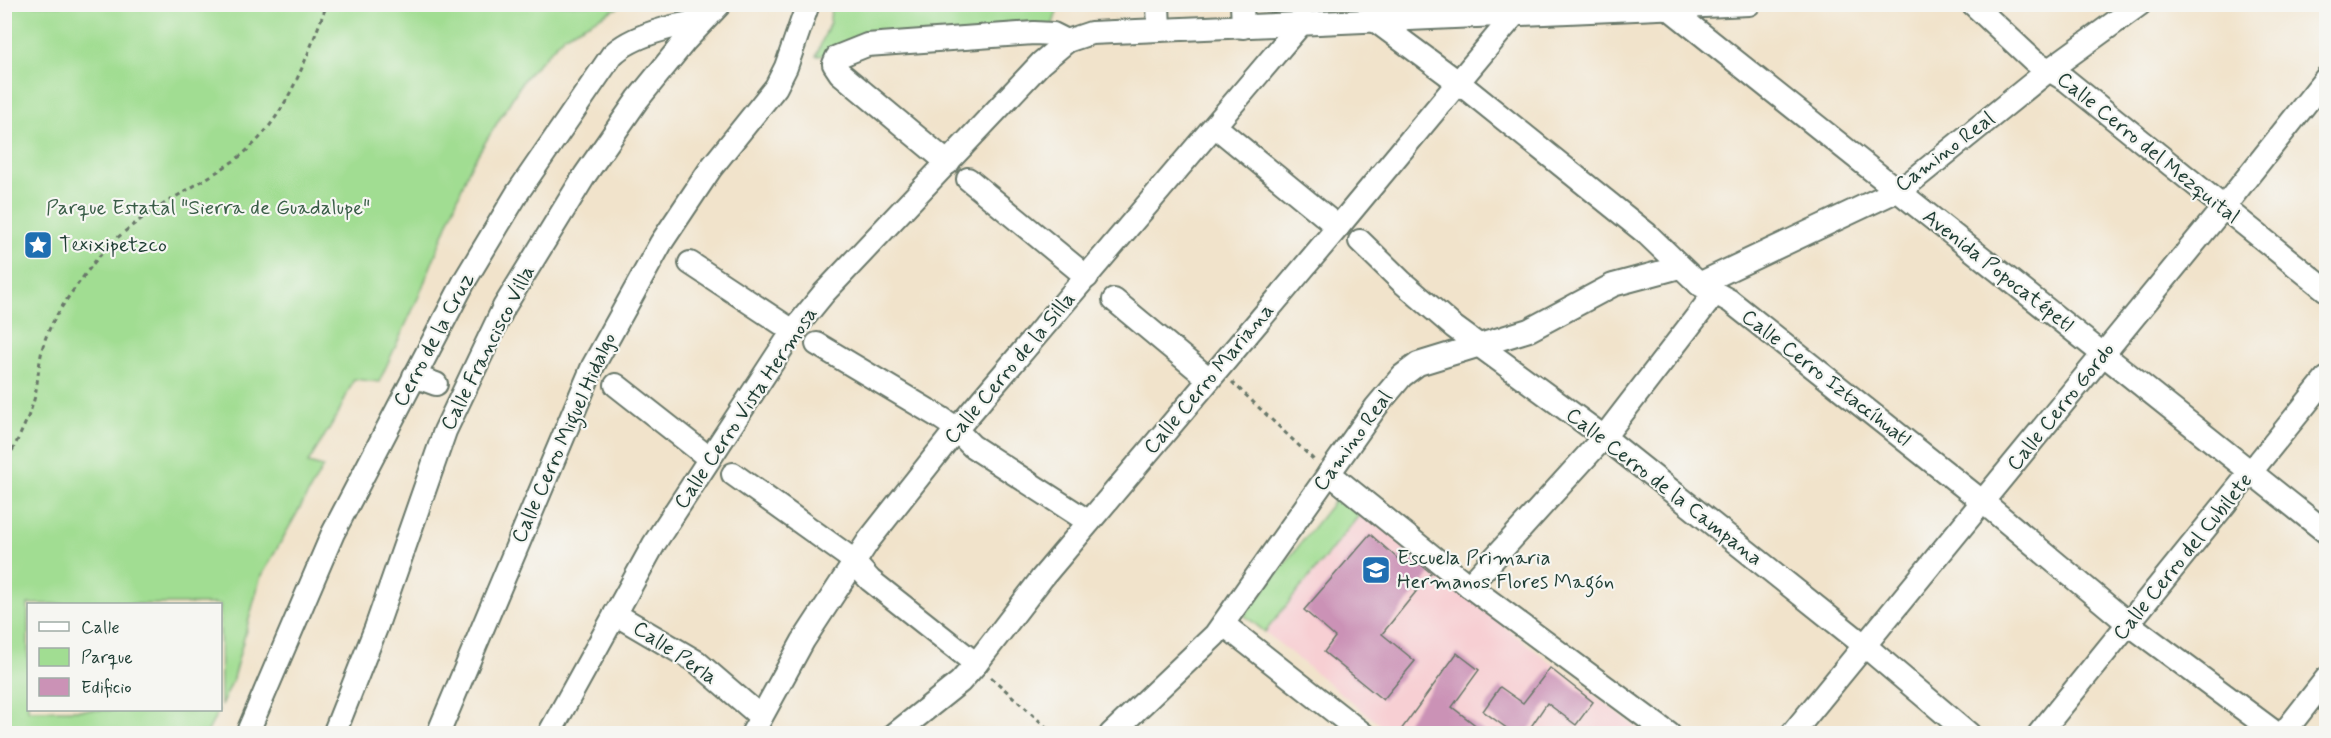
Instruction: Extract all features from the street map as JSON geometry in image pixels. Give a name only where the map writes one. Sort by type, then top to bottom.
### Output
[{"type":"street","name":"Calle Francisco Villa","points":[[334,734],[376,628],[445,431],[504,307],[592,165],[638,99],[720,4]]},
{"type":"street","name":"Calle Cerro Miguel Hidalgo","points":[[438,734],[593,366],[661,243],[711,168],[776,87],[786,67],[808,4]]},
{"type":"street","points":[[1158,4],[1159,30]]},
{"type":"street","points":[[1242,4],[1243,27]]},
{"type":"street","points":[[948,163],[840,73],[834,64],[837,57],[867,45],[1034,33],[1053,34],[1067,41],[1091,33],[1300,25],[1328,14],[1377,22],[1409,12],[1515,14],[1602,7],[1670,9],[1749,4]]},
{"type":"street","name":"Calle Cerro del Mezquital","points":[[1973,4],[2034,61],[2066,80],[2326,290]]},
{"type":"street","name":"Camino Real","points":[[1707,288],[1912,181],[2049,70],[2140,4]]},
{"type":"street","name":"Avenida Popocatépetl","points":[[1670,9],[2326,532]]},
{"type":"street","name":"Calle Cerro Mariana","points":[[895,734],[960,682],[976,664],[1042,578],[1515,14]]},
{"type":"street","name":"Cerro de la Cruz","points":[[247,734],[333,533],[465,280],[518,192],[565,137],[612,55],[621,46],[679,24],[703,21]]},
{"type":"street","name":"Calle Cerro Iztaccíhuatl","points":[[1377,22],[1458,82],[1647,234],[1680,267],[1707,288],[1730,301],[1983,502],[2129,624],[2277,734]]},
{"type":"street","name":"Calle Cerro de la Silla","points":[[757,725],[803,641],[854,561],[956,431],[1300,25]]},
{"type":"street","name":"Calle Cerro Vista Hermosa","points":[[549,734],[654,544],[793,331],[824,293],[1041,63],[1067,41]]},
{"type":"street","name":"Calle Cerro Gordo","points":[[1792,734],[2223,208],[2326,78]]},
{"type":"street","points":[[1216,126],[1338,227]]},
{"type":"street","points":[[968,179],[1087,277]]},
{"type":"street","name":"Calle Cerro de la Campana","points":[[1360,241],[1402,282],[1480,346],[1604,437],[1864,645],[1969,734]]},
{"type":"street","points":[[690,263],[793,331]]},
{"type":"street","name":"Camino Real","points":[[1110,734],[1202,648],[1223,624],[1376,407],[1402,376],[1418,364],[1529,330],[1613,285],[1680,267]]},
{"type":"street","points":[[1469,586],[1604,437],[1707,288]]},
{"type":"street","points":[[1114,300],[1209,379]]},
{"type":"street","points":[[817,344],[941,417],[972,446],[1089,522]]},
{"type":"street","points":[[414,376],[436,384]]},
{"type":"street","name":"Calle Cerro del Cubilete","points":[[2039,734],[2326,379]]},
{"type":"street","points":[[616,385],[709,458]]},
{"type":"street","points":[[1329,473],[1469,586],[1669,734]]},
{"type":"street","points":[[733,474],[854,561],[870,580],[976,664]]},
{"type":"street","name":"Calle Perla","points":[[615,614],[697,662],[757,725]]},
{"type":"street","points":[[1223,624],[1357,732]]},
{"type":"street","points":[[2283,734],[2326,679]]},
{"type":"path","points":[[4,467],[34,399],[46,336],[93,263],[121,234],[146,214],[233,161],[255,142],[282,108],[301,71],[327,4]]},
{"type":"path","points":[[1209,379],[1231,381],[1329,473]]},
{"type":"path","points":[[976,664],[1054,734]]},
{"type":"shaded area","name":"Escuela Primaria Hermanos Flores Magón","points":[[1365,508],[1512,633],[1644,733],[1390,733],[1265,632]]},
{"type":"green space","name":"Parque Estatal \"Sierra de Guadalupe\"","points":[[4,5],[623,5],[565,35],[524,79],[470,167],[419,296],[379,382],[354,379],[338,414],[308,463],[323,467],[260,579],[232,682],[222,704],[222,603],[27,603],[27,711],[218,711],[207,733],[5,733]]},
{"type":"green space","points":[[831,5],[1059,5],[1051,30],[816,56],[830,22]]},
{"type":"green space","points":[[1343,490],[1365,508],[1265,632],[1244,615]]},
{"type":"building","points":[[1370,534],[1398,559],[1404,551],[1431,573],[1382,634],[1415,661],[1383,700],[1324,652],[1335,637],[1304,610]]},
{"type":"building","points":[[1457,653],[1479,670],[1452,707],[1487,734],[1398,734]]},
{"type":"building","points":[[1550,668],[1593,702],[1576,725],[1547,703],[1526,734],[1515,734],[1483,711],[1500,687],[1523,703]]},
{"type":"place","name":"Texixipetzco","points":[[38,245]]},
{"type":"place","name":"Escuela Primaria Hermanos Flores Magón","points":[[1376,570]]}]
